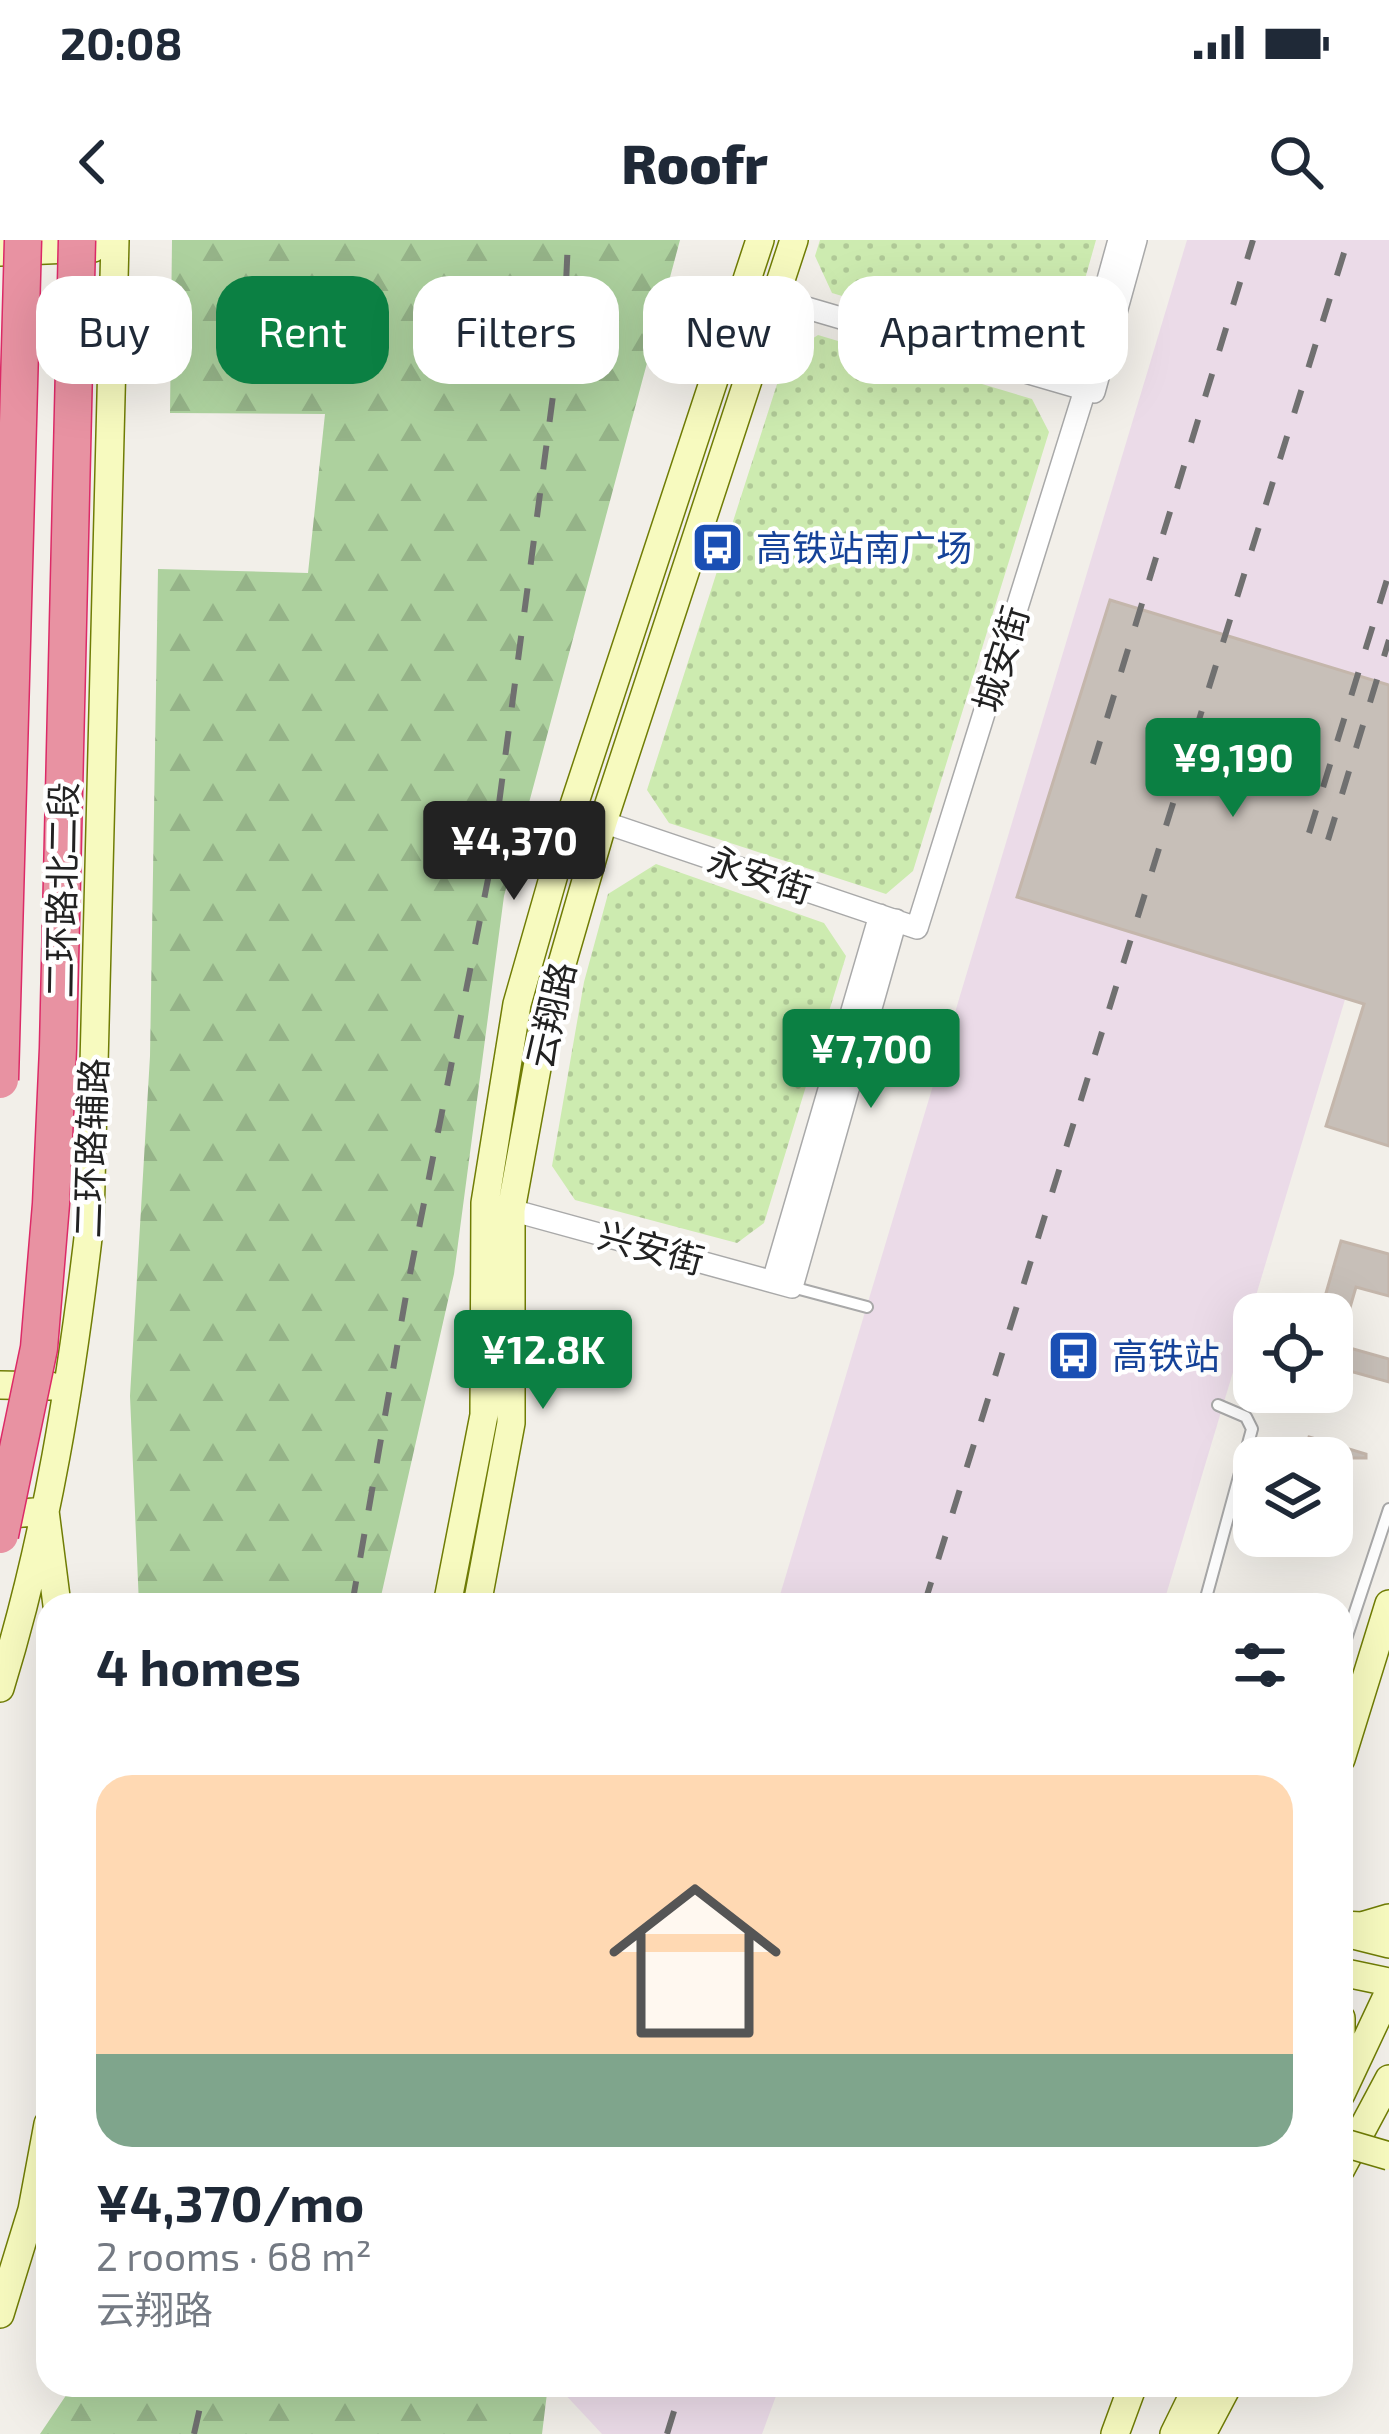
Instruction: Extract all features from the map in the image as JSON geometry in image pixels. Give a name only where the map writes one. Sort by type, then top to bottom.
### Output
[{"type":"highway","name":"二环路北二段","points":[[0,1080],[22,240]]},
{"type":"highway","name":"二环路北二段","points":[[0,1535],[39,1348],[51,1204],[77,240]]},
{"type":"street","name":"云翔路","points":[[449,1593],[484,1415],[485,1203],[518,1004],[573,808],[760,240]]},
{"type":"street","name":"云翔路","points":[[783,276],[794,240]]},
{"type":"street","name":"城安街","points":[[1086,390],[1119,240]]},
{"type":"street","name":"城安街","points":[[782,1284],[898,921],[1136,240]]},
{"type":"street","points":[[0,252],[115,243]]},
{"type":"street","name":"二环路辅路","points":[[0,1688],[7,1634],[53,1472],[90,1221],[115,243]]},
{"type":"street","points":[[814,310],[1086,390]]},
{"type":"street","name":"云翔路","points":[[479,1593],[512,1423],[511,1210],[546,1018],[603,822],[748,384]]},
{"type":"street","name":"永安街","points":[[603,822],[898,921]]},
{"type":"street","name":"兴安街","points":[[511,1210],[782,1284]]},
{"type":"street","points":[[0,1385],[68,1386]]},
{"type":"street","points":[[0,1479],[53,1472]]},
{"type":"street","points":[[0,1515],[45,1511],[55,1593]]},
{"type":"street","points":[[1353,1720],[1389,1604]]},
{"type":"street","points":[[1353,1927],[1389,1918]]},
{"type":"street","points":[[1353,1932],[1389,1944]]},
{"type":"street","points":[[1353,1974],[1389,1982]]},
{"type":"street","points":[[1353,2068],[1389,1992]]},
{"type":"street","points":[[1353,2146],[1389,2079]]},
{"type":"street","points":[[1353,2146],[1389,2156]]},
{"type":"street","points":[[0,2314],[36,2188]]},
{"type":"street","points":[[1115,2434],[1129,2397]]},
{"type":"street","points":[[1174,2434],[1192,2397]]},
{"type":"street","points":[[1202,2434],[1222,2397]]},
{"type":"lane","points":[[782,1284],[867,1307]]},
{"type":"lane","points":[[1207,1593],[1252,1429],[1246,1417],[1218,1406]]},
{"type":"lane","points":[[1353,1618],[1389,1509]]},
{"type":"shaded area","points":[[1187,240],[1389,240],[1389,853],[1257,1293],[1233,1293],[1233,1372],[1167,1593],[781,1593]]},
{"type":"shaded area","points":[[568,2397],[776,2397],[762,2434],[602,2434]]},
{"type":"green space","points":[[172,240],[680,240],[670,276],[643,276],[643,378],[504,896],[454,1274],[382,1593],[138,1593],[130,1396],[150,1056],[158,569],[308,573],[325,414],[170,413],[170,384],[192,384],[192,276],[172,276]]},
{"type":"green space","points":[[820,240],[1096,240],[1086,276],[838,276],[838,295],[832,293],[815,256]]},
{"type":"green space","points":[[814,338],[838,341],[838,384],[982,384],[1032,399],[1049,432],[913,871],[886,894],[669,823],[647,790],[777,384],[814,384]]},
{"type":"green space","points":[[656,864],[824,923],[846,956],[764,1223],[737,1243],[575,1200],[552,1166],[584,982],[608,894]]},
{"type":"green space","points":[[65,2397],[547,2397],[542,2434],[40,2434]]},
{"type":"building","points":[[1110,600],[1389,685],[1389,1146],[1326,1126],[1364,1004],[1017,897]]},
{"type":"building","points":[[1341,1241],[1389,1254],[1389,1296],[1356,1287],[1353,1297],[1353,1293],[1326,1293]]},
{"type":"building","points":[[1353,1349],[1389,1359],[1389,1382],[1353,1372]]},
{"type":"railway","points":[[354,1593],[408,1284],[491,864],[565,305],[568,240]]},
{"type":"railway","points":[[1093,764],[1253,240]]},
{"type":"railway","points":[[928,1593],[1348,240]]},
{"type":"railway","points":[[1309,833],[1389,573]]},
{"type":"railway","points":[[1328,840],[1389,640]]},
{"type":"railway","points":[[194,2434],[202,2397]]},
{"type":"railway","points":[[667,2434],[678,2397]]},
{"type":"place","name":"高铁站南广场","points":[[717,548]]},
{"type":"place","name":"高铁站","points":[[1073,1356]]}]
